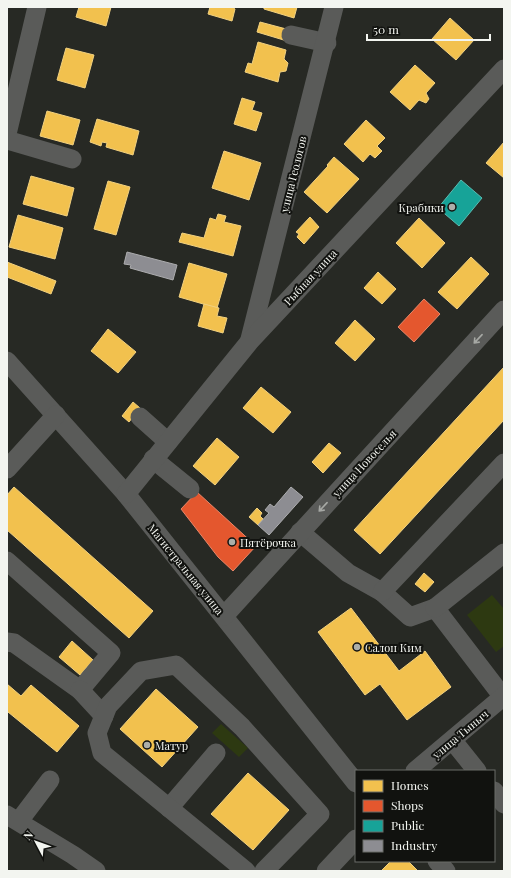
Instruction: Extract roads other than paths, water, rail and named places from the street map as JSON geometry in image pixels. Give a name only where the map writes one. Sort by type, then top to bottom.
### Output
[{"type":"street","points":[[7,134],[37,7]]},
{"type":"street","name":"улица Геологов","points":[[250,341],[334,7]]},
{"type":"street","points":[[291,35],[326,43]]},
{"type":"street","name":"Рыбная улица","points":[[126,494],[250,341],[504,68]]},
{"type":"street","points":[[7,140],[72,159]]},
{"type":"street","name":"улица Новоселья","points":[[224,616],[504,310]]},
{"type":"street","name":"Магистральная улица","points":[[7,361],[126,494],[355,782]]},
{"type":"street","points":[[7,469],[56,415]]},
{"type":"street","points":[[140,417],[168,442]]},
{"type":"street","points":[[153,459],[190,489]]},
{"type":"street","points":[[382,592],[504,463]]},
{"type":"street","points":[[300,532],[348,573],[382,592],[410,618],[435,608],[504,554]]},
{"type":"street","points":[[7,561],[111,652],[80,690]]},
{"type":"street","points":[[435,608],[504,696]]},
{"type":"street","points":[[7,642],[14,642],[80,690],[104,716]]},
{"type":"street","points":[[246,871],[102,753],[97,733],[108,706],[141,671],[176,665],[242,727],[320,814],[264,871]]},
{"type":"street","name":"улица Тыныч","points":[[416,770],[453,741],[504,696]]},
{"type":"street","points":[[453,741],[476,770]]},
{"type":"street","points":[[169,808],[216,754]]},
{"type":"street","points":[[50,780],[13,818],[74,855],[96,871]]},
{"type":"street","points":[[326,871],[355,841]]},
{"type":"street","points":[[437,862],[446,871]]},
{"type":"place","name":"Крабики","points":[[452,207]]},
{"type":"place","name":"Пятёрочка","points":[[232,542]]},
{"type":"place","name":"Салон Ким","points":[[357,647]]},
{"type":"place","name":"Матур","points":[[147,745]]}]
